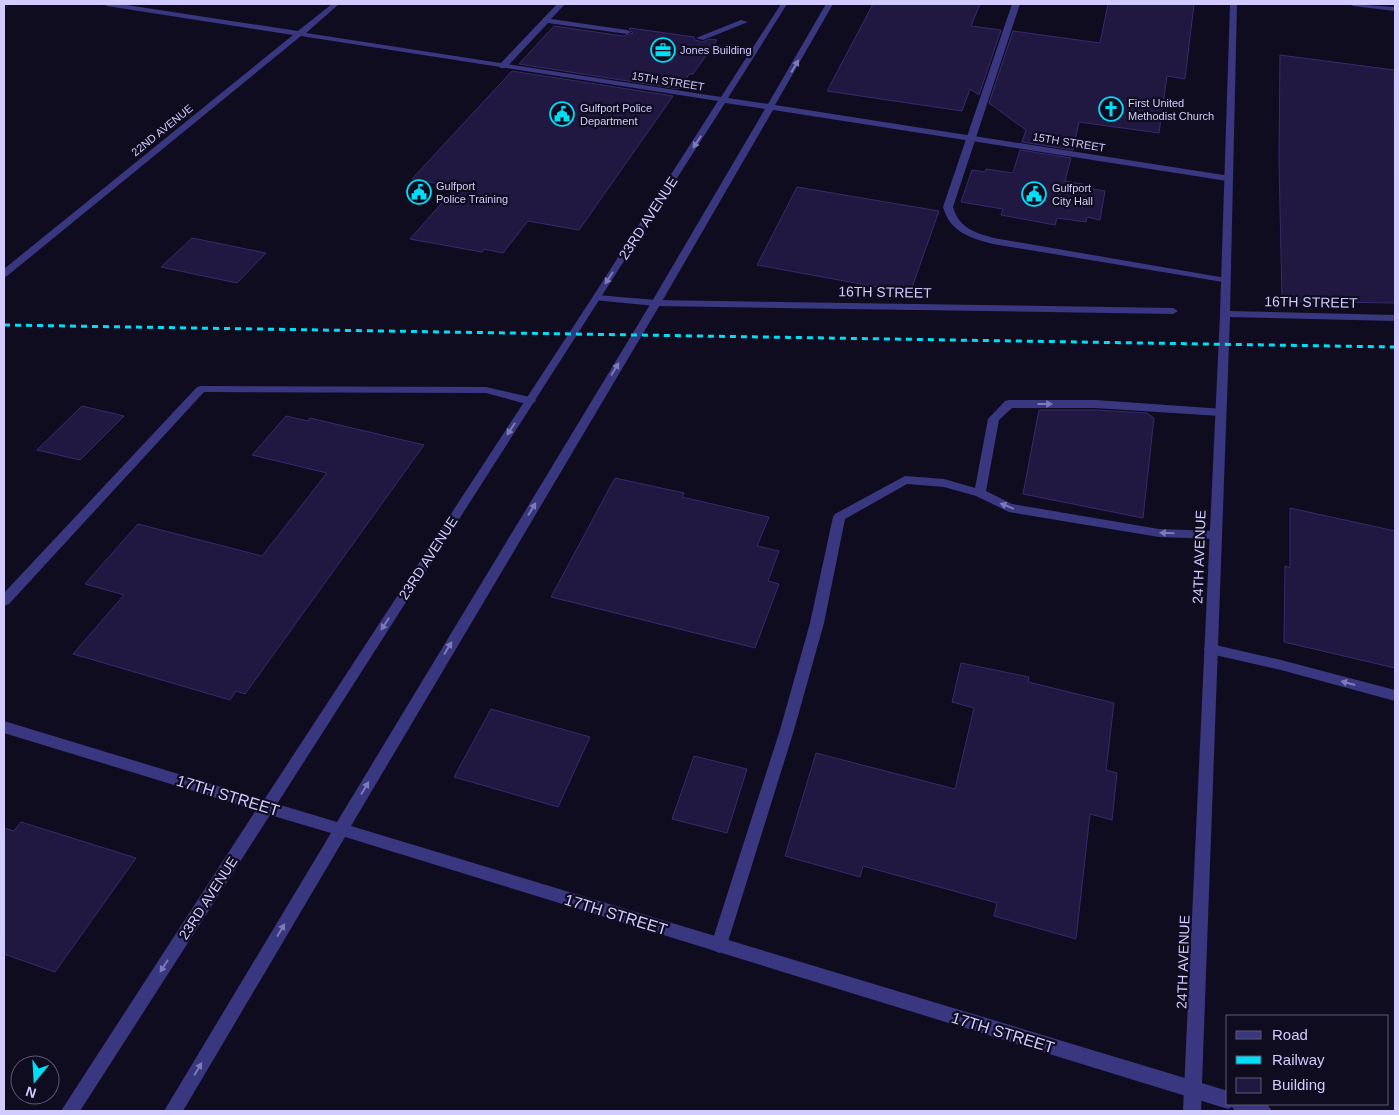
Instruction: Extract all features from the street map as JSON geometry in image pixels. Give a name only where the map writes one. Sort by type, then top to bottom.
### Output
[{"type":"street","name":"15TH STREET","points":[[106,4],[1227,178]]},
{"type":"street","name":"22ND AVENUE","points":[[4,274],[336,4]]},
{"type":"street","points":[[503,66],[561,4]]},
{"type":"street","name":"23RD AVENUE","points":[[70,1111],[597,298],[784,4]]},
{"type":"street","points":[[173,1111],[656,303],[830,4]]},
{"type":"street","points":[[1016,4],[948,207],[950,217],[955,225],[970,234],[993,241],[1226,281]]},
{"type":"street","name":"24TH AVENUE","points":[[1192,1111],[1225,314],[1227,178],[1233,4]]},
{"type":"street","points":[[1353,4],[1395,9]]},
{"type":"street","points":[[545,20],[627,32]]},
{"type":"street","points":[[700,38],[744,22]]},
{"type":"street","name":"16TH STREET","points":[[597,298],[656,303],[1173,311]]},
{"type":"street","name":"16TH STREET","points":[[1225,314],[1395,318]]},
{"type":"street","points":[[4,601],[201,389],[486,390],[530,401]]},
{"type":"street","points":[[980,493],[994,419],[1009,404],[1095,404],[1220,412]]},
{"type":"street","points":[[719,945],[788,730],[817,623],[839,517],[905,480],[944,483],[980,493],[1009,508],[1154,532],[1215,535]]},
{"type":"street","points":[[1211,649],[1281,665],[1395,696]]},
{"type":"street","name":"17TH STREET","points":[[4,727],[1226,1099]]},
{"type":"street","points":[[1242,1105],[1263,1111]]},
{"type":"building","points":[[873,4],[980,4],[971,26],[1001,30],[979,95],[970,89],[962,111],[827,91]]},
{"type":"building","points":[[1108,4],[1194,4],[1185,79],[1167,76],[1159,133],[1079,122],[1073,150],[1022,142],[1026,130],[989,103],[1013,31],[1100,43]]},
{"type":"building","points":[[554,26],[623,36],[633,33],[630,28],[694,37],[695,40],[702,42],[710,39],[717,40],[693,74],[689,74],[679,89],[519,64]]},
{"type":"building","points":[[1280,55],[1394,70],[1395,303],[1282,301],[1279,160]]},
{"type":"building","points":[[512,71],[673,96],[579,230],[528,221],[503,253],[484,249],[482,252],[410,239],[456,187],[412,179]]},
{"type":"building","points":[[1020,150],[1071,158],[1065,181],[1093,186],[1093,189],[1105,191],[1100,220],[1087,217],[1086,222],[1057,218],[1055,225],[1001,215],[1003,209],[961,202],[972,170],[985,172],[986,169],[1013,173]]},
{"type":"building","points":[[797,187],[939,211],[910,293],[757,265]]},
{"type":"building","points":[[192,238],[266,253],[237,283],[161,267]]},
{"type":"building","points":[[82,406],[124,416],[80,460],[37,450]]},
{"type":"building","points":[[1039,410],[1096,410],[1147,413],[1154,418],[1143,518],[1023,494]]},
{"type":"building","points":[[286,416],[308,421],[310,418],[424,445],[245,694],[236,691],[230,700],[73,654],[124,595],[85,584],[138,524],[262,556],[327,473],[252,455]]},
{"type":"building","points":[[615,478],[684,493],[682,497],[769,517],[757,546],[779,551],[768,581],[779,584],[755,648],[551,597]]},
{"type":"building","points":[[1290,508],[1395,531],[1395,668],[1284,642],[1285,566],[1290,568]]},
{"type":"building","points":[[961,663],[1029,677],[1028,682],[1114,703],[1106,770],[1117,773],[1112,820],[1090,814],[1076,939],[994,916],[997,903],[863,866],[860,877],[785,856],[816,753],[955,789],[974,708],[952,702]]},
{"type":"building","points":[[491,709],[590,737],[558,807],[454,777]]},
{"type":"building","points":[[694,756],[747,769],[727,833],[672,819]]},
{"type":"building","points":[[21,822],[136,858],[55,972],[4,954],[4,828],[14,831]]},
{"type":"railway","points":[[4,325],[1395,347]]},
{"type":"place","name":"Jones Building","points":[[663,50]]},
{"type":"place","name":"First United Methodist Church","points":[[1111,109]]},
{"type":"place","name":"Gulfport Police Department","points":[[562,114]]},
{"type":"place","name":"Gulfport Police Training","points":[[419,192]]},
{"type":"place","name":"Gulfport City Hall","points":[[1034,194]]}]
